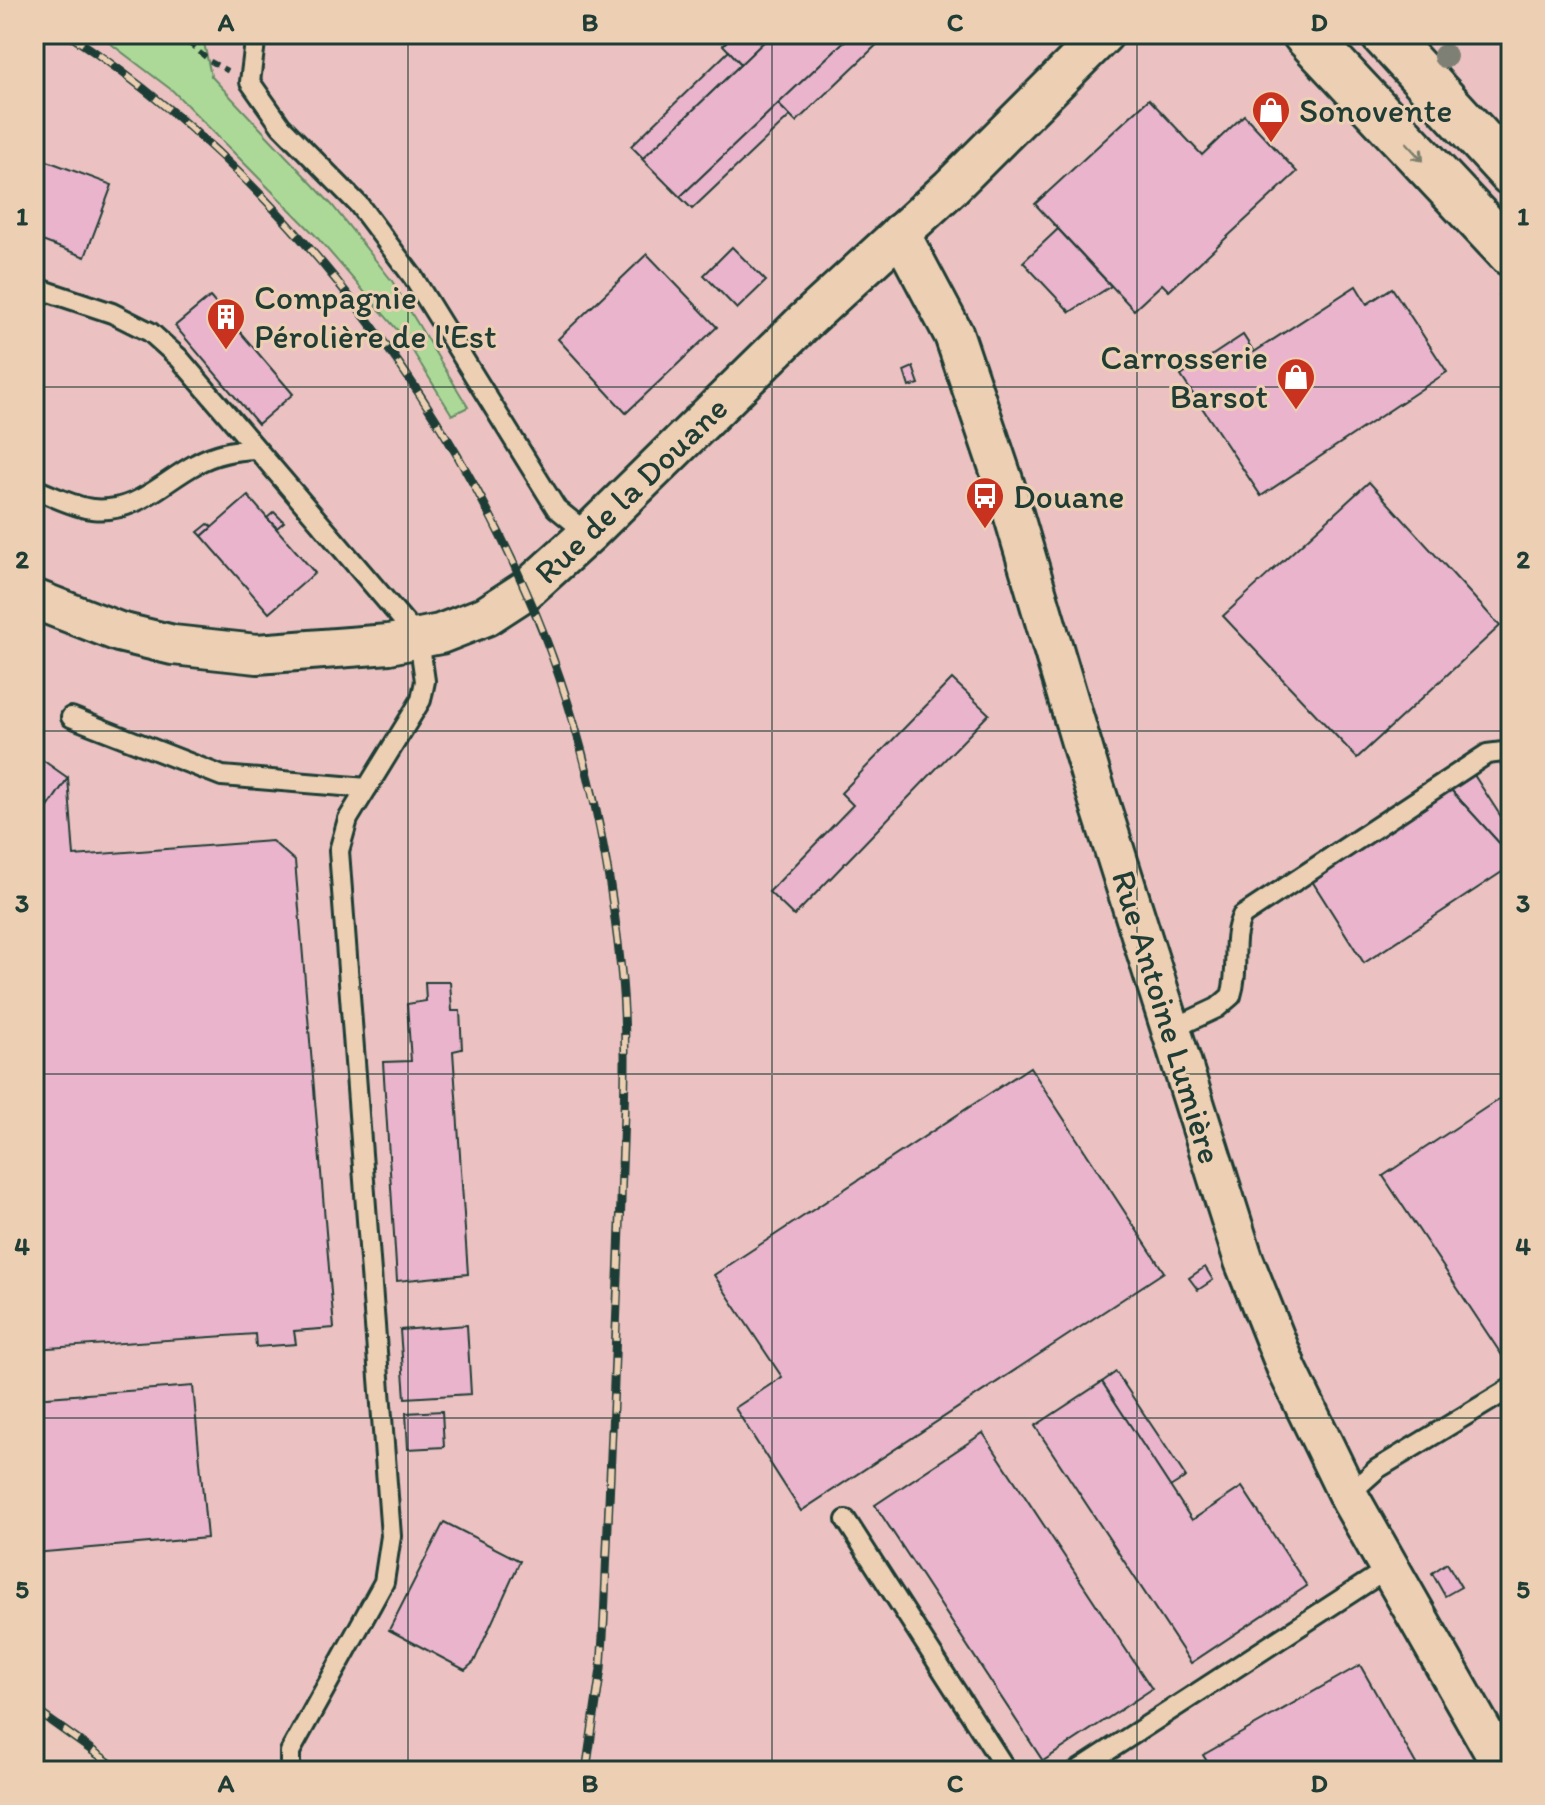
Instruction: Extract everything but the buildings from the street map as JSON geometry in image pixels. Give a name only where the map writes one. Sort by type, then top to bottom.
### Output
[{"type":"main road","points":[[1305,34],[1511,254]]},
{"type":"main road","points":[[1383,34],[1511,173]]},
{"type":"street","name":"Rue de la Douane","points":[[34,599],[119,632],[217,651],[257,654],[419,639],[470,624],[536,582],[588,534],[804,322],[950,188],[1104,34]]},
{"type":"street","name":"Rue Antoine Lumière","points":[[900,233],[954,335],[1004,483],[1170,1030],[1244,1261],[1287,1369],[1348,1495],[1505,1771]]},
{"type":"lane","points":[[256,34],[250,82],[281,126],[359,205],[413,277],[556,508],[588,534]]},
{"type":"lane","points":[[34,287],[112,313],[150,332],[179,358],[419,639],[425,681],[421,700],[348,819],[339,851],[391,1536],[384,1582],[290,1752],[290,1771]]},
{"type":"lane","points":[[34,489],[89,509],[115,510],[139,502],[215,455],[255,449]]},
{"type":"lane","points":[[71,717],[222,776],[367,788]]},
{"type":"lane","points":[[1170,1030],[1217,1008],[1231,996],[1237,964],[1234,932],[1242,916],[1487,754],[1511,751]]},
{"type":"lane","points":[[1348,1495],[1377,1469],[1511,1388]]},
{"type":"lane","points":[[846,1520],[1007,1771]]},
{"type":"lane","points":[[1077,1771],[1389,1568]]},
{"type":"path","points":[[178,34],[210,61],[250,82]]},
{"type":"shaded area","points":[[34,34],[1511,34],[1511,1771],[136,1771],[34,1710]]},
{"type":"green space","points":[[98,34],[198,34],[203,38],[211,76],[332,205],[392,281],[468,407],[452,415],[406,340],[315,235],[173,91]]},
{"type":"railway","points":[[68,34],[141,87],[210,146],[275,210],[336,280],[392,354],[442,430],[487,510],[526,591],[561,682],[588,777],[608,873],[621,970],[625,1056],[604,1620],[601,1669],[586,1771]]},
{"type":"railway","points":[[34,1709],[121,1771]]},
{"type":"place","name":"Sonovente","points":[[1271,144]]},
{"type":"place","name":"Compagnie Pérolière de l'Est","points":[[226,351]]},
{"type":"place","name":"Carrosserie Barsot","points":[[1296,411]]},
{"type":"place","name":"Douane","points":[[985,530]]}]
